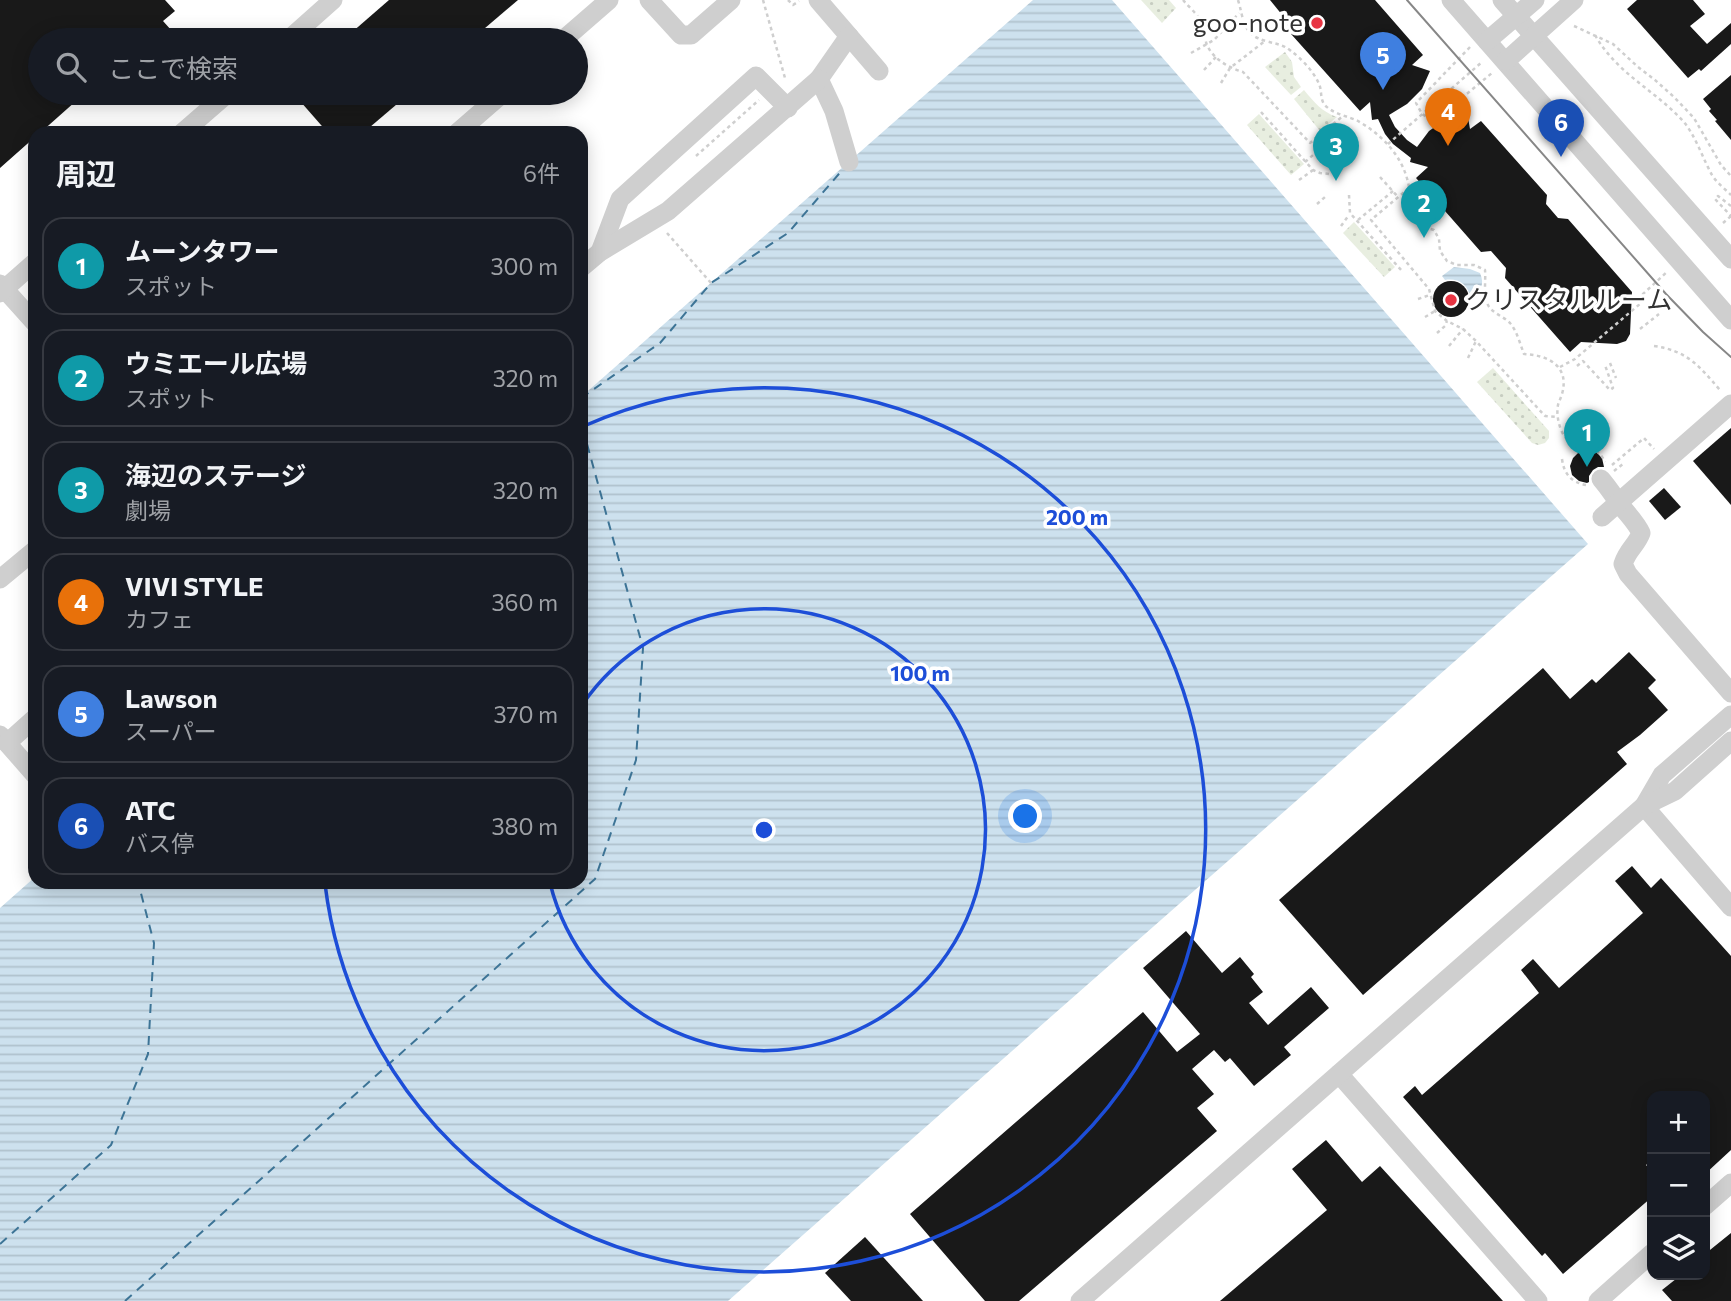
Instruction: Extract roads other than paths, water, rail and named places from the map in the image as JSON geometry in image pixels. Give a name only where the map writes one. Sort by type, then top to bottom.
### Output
[{"type":"street","points":[[302,28],[333,0]]},
{"type":"street","points":[[577,28],[609,0]]},
{"type":"street","points":[[649,0],[681,35],[691,35],[731,0]]},
{"type":"street","points":[[818,0],[879,71]]},
{"type":"street","points":[[1451,0],[1478,44],[1731,320]]},
{"type":"street","points":[[1502,0],[1731,259]]},
{"type":"street","points":[[1478,44],[1535,0]]},
{"type":"street","points":[[1499,67],[1574,0]]},
{"type":"street","points":[[588,262],[668,211],[788,108],[819,79],[849,36]]},
{"type":"street","points":[[600,252],[620,199],[756,76],[788,108]]},
{"type":"street","points":[[819,79],[834,111],[849,162]]},
{"type":"street","points":[[190,126],[214,105]]},
{"type":"street","points":[[465,126],[489,105]]},
{"type":"street","points":[[28,268],[2,288],[28,316]]},
{"type":"street","points":[[1602,517],[1728,400]]},
{"type":"street","points":[[1603,474],[1619,503],[1641,533],[1638,541],[1627,552],[1623,564],[1628,574],[1731,693]]},
{"type":"street","points":[[0,579],[28,556]]},
{"type":"street","points":[[1644,806],[1662,775],[1731,715]]},
{"type":"street","points":[[28,723],[3,739],[28,767]]},
{"type":"street","points":[[1080,1301],[1644,806],[1675,790],[1731,741]]},
{"type":"street","points":[[1644,806],[1731,907]]},
{"type":"street","points":[[1339,1074],[1538,1301]]},
{"type":"street","points":[[1710,1202],[1731,1183]]},
{"type":"street","points":[[1598,1301],[1647,1257]]},
{"type":"water","points":[[1033,0],[1112,0],[1588,544],[728,1301],[0,1301],[0,908],[28,883],[28,889],[588,889],[588,391]]},
{"type":"water","points":[[1454,267],[1480,273],[1481,287],[1470,297],[1462,283],[1445,280],[1442,276]]},
{"type":"tram line","points":[[1407,0],[1666,294],[1731,357]]},
{"type":"place","name":"goo-note","points":[[1317,23]]},
{"type":"place","name":"Lawson","points":[[1383,90]]},
{"type":"place","name":"VIVI STYLE","points":[[1448,146]]},
{"type":"place","name":"ATC","points":[[1561,157]]},
{"type":"place","name":"海辺のステージ","points":[[1336,181]]},
{"type":"place","name":"ウミエール広場","points":[[1424,238]]},
{"type":"place","name":"クリスタルルーム","points":[[1451,300]]},
{"type":"place","name":"ムーンタワー","points":[[1587,467]]}]
